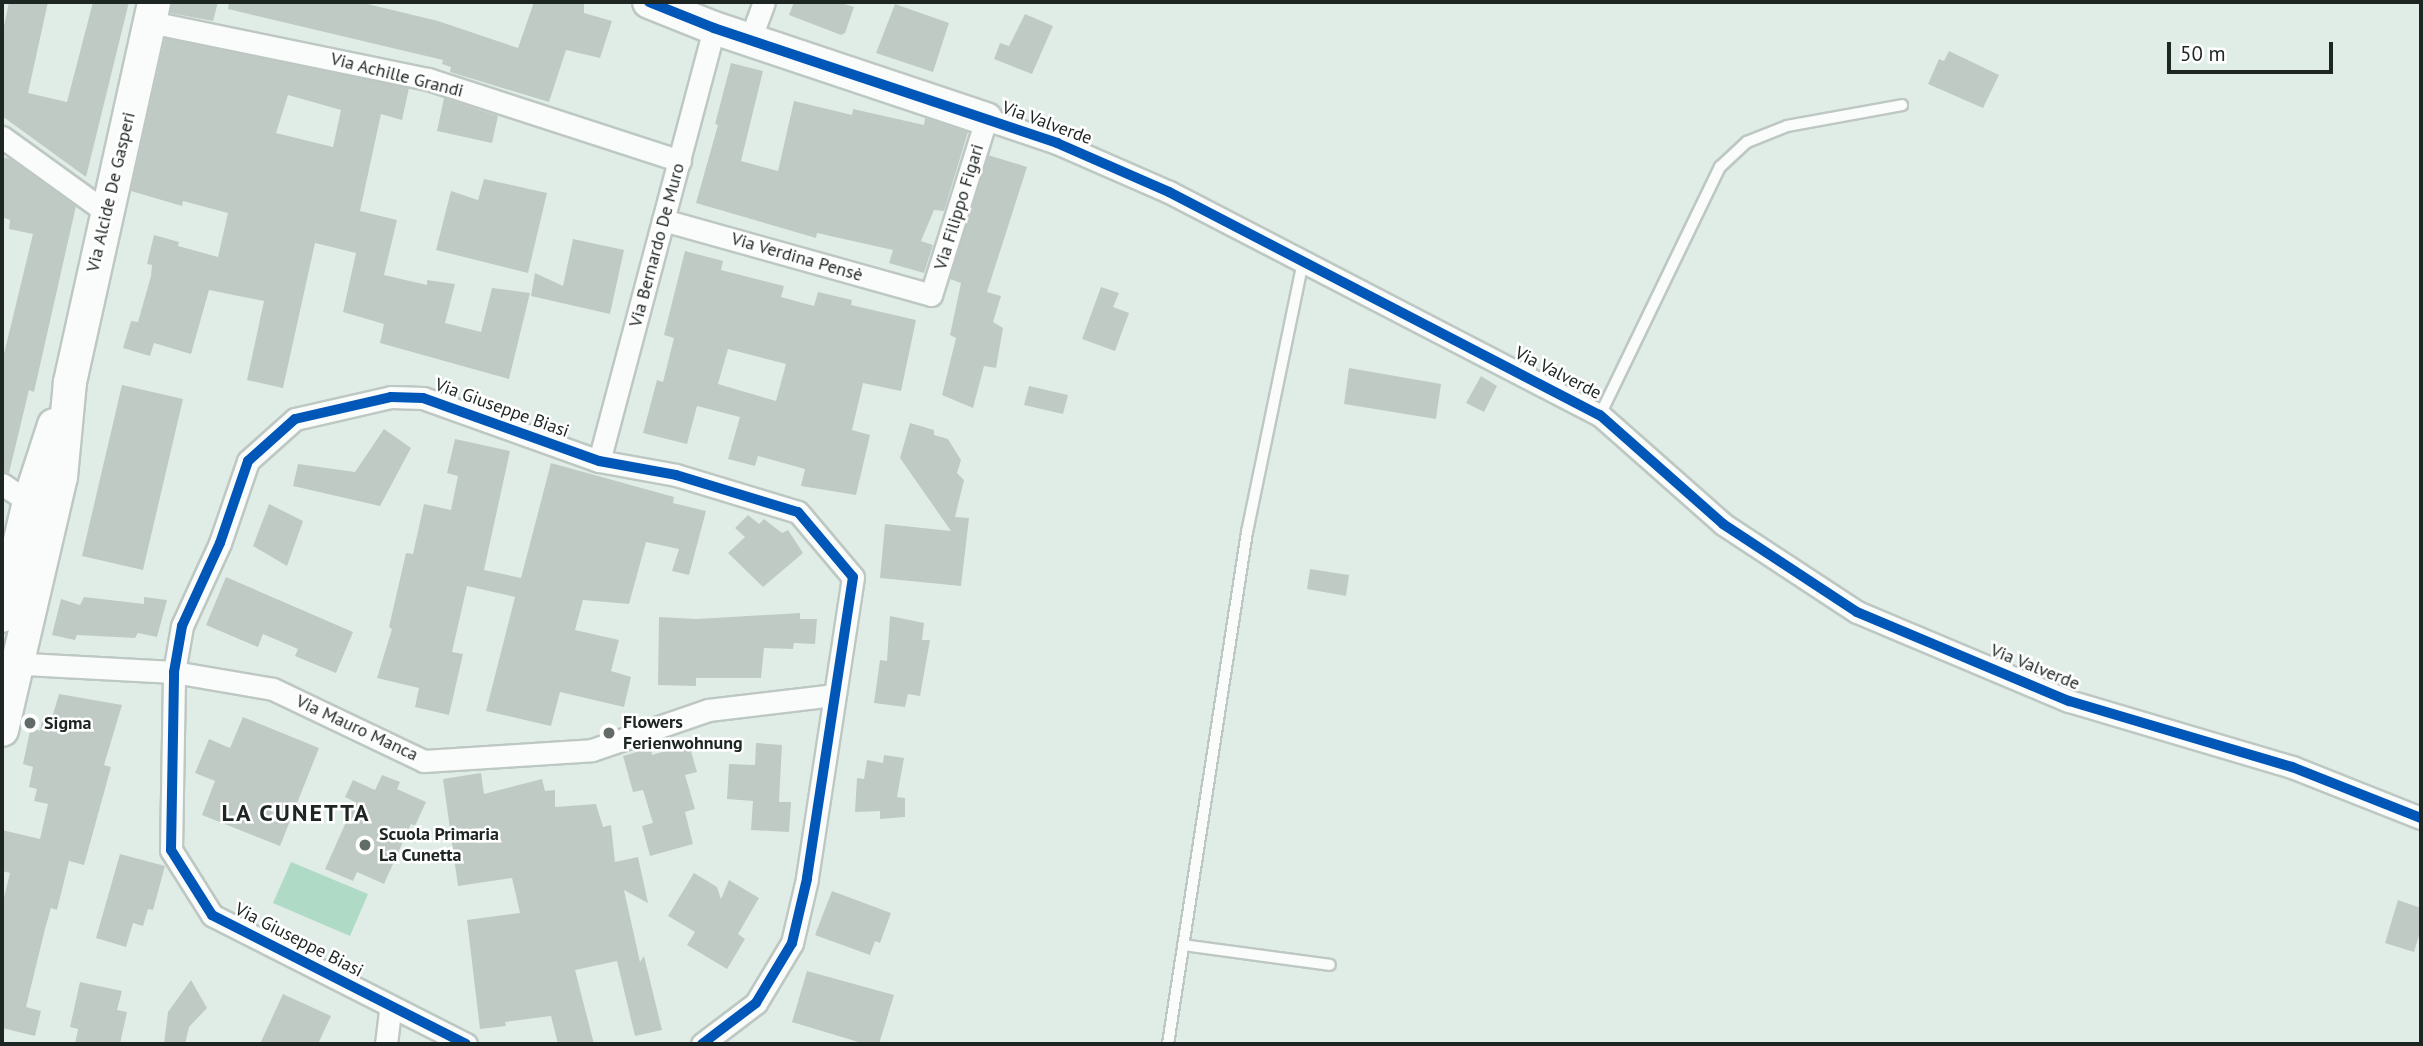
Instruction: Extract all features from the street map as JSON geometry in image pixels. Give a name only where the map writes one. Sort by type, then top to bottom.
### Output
[{"type":"street","name":"Via Valverde","points":[[649,2],[714,28],[1057,143],[1169,192],[1600,415],[1723,524],[1857,612],[2069,701],[2292,767],[2421,818]]},
{"type":"street","points":[[750,40],[764,2]]},
{"type":"street","name":"Via Achille Grandi","points":[[152,12],[428,79],[680,161]]},
{"type":"street","name":"Via Alcide De Gasperi","points":[[2,730],[10,663],[41,506],[152,12]]},
{"type":"street","name":"Via Bernardo De Muro","points":[[599,461],[714,28]]},
{"type":"street","name":"Via Filippo Figari","points":[[931,295],[986,120]]},
{"type":"street","points":[[2,137],[106,212]]},
{"type":"street","name":"Via Verdina Pensè","points":[[663,220],[931,295]]},
{"type":"street","name":"Via Giuseppe Biasi","points":[[466,1044],[212,915],[171,850],[174,672],[182,626],[220,543],[248,461],[295,419],[391,397],[423,398],[599,461],[676,475],[798,512],[853,577],[807,879],[792,943],[756,1003],[702,1044]]},
{"type":"street","points":[[2,484],[41,506]]},
{"type":"street","name":"Via Alcide De Gasperi","points":[[2,615],[41,506]]},
{"type":"street","name":"Via Mauro Manca","points":[[10,663],[174,672],[273,688],[425,761],[592,750],[708,710],[833,695]]},
{"type":"street","points":[[386,1044],[391,1006]]},
{"type":"lane","points":[[1600,415],[1720,167],[1747,142],[1787,126],[1902,105]]},
{"type":"lane","points":[[1168,1044],[1247,532],[1303,261]]},
{"type":"lane","points":[[1184,945],[1330,965]]},
{"type":"green space","points":[[291,862],[368,894],[350,936],[273,903]]},
{"type":"building","points":[[9,2],[48,2],[28,93],[67,102],[93,2],[129,2],[86,177],[2,116],[2,35]]},
{"type":"building","points":[[172,2],[218,2],[213,21],[170,13]]},
{"type":"building","points":[[229,2],[359,2],[438,21],[518,48],[534,2],[584,2],[584,13],[612,21],[600,58],[566,50],[549,102],[450,72],[451,67],[442,64],[443,60],[228,9]]},
{"type":"building","points":[[794,2],[838,2],[854,7],[845,33],[841,35],[789,15]]},
{"type":"building","points":[[895,4],[949,23],[933,72],[876,53]]},
{"type":"building","points":[[1025,14],[1053,26],[1032,74],[994,59],[1000,43],[1009,46]]},
{"type":"building","points":[[165,38],[409,88],[402,120],[381,114],[360,211],[397,220],[384,275],[427,285],[427,280],[455,284],[445,323],[481,332],[492,288],[530,293],[509,379],[380,343],[384,324],[343,312],[356,253],[315,243],[283,388],[247,380],[264,301],[209,290],[191,354],[154,343],[150,356],[123,348],[131,321],[138,322],[151,276],[152,265],[147,264],[154,235],[179,242],[178,246],[218,257],[228,213],[183,201],[182,206],[131,191]],"holes":[[[288,95],[341,110],[333,147],[276,133]]]},
{"type":"building","points":[[1949,51],[1999,75],[1983,108],[1928,84],[1939,59],[1944,61]]},
{"type":"building","points":[[731,63],[763,71],[741,161],[778,171],[794,101],[852,115],[853,109],[924,125],[925,118],[968,132],[944,211],[934,210],[921,241],[933,245],[924,273],[889,263],[893,250],[817,233],[816,238],[696,203],[718,125],[715,124]]},
{"type":"building","points":[[444,98],[498,116],[492,143],[437,131]]},
{"type":"building","points":[[988,155],[1027,167],[987,292],[1001,296],[993,322],[1003,328],[996,368],[984,366],[973,408],[942,395],[956,338],[950,335],[961,283],[950,279]]},
{"type":"building","points":[[2,157],[10,159],[76,206],[34,392],[29,390],[9,473],[2,471],[2,362],[33,234],[9,229],[10,220],[2,217]]},
{"type":"building","points":[[484,179],[547,193],[528,273],[436,250],[451,191],[478,200]]},
{"type":"building","points":[[573,239],[624,250],[610,314],[531,296],[535,273],[563,286]]},
{"type":"building","points":[[685,251],[723,261],[721,270],[784,286],[781,297],[814,306],[818,292],[852,300],[851,305],[916,320],[901,391],[863,383],[852,430],[870,435],[856,495],[801,486],[805,469],[758,456],[755,466],[728,459],[740,417],[697,406],[687,444],[643,433],[657,380],[663,382],[674,338],[664,335]],"holes":[[[728,349],[786,364],[776,401],[718,384]]]},
{"type":"building","points":[[1101,287],[1119,293],[1113,307],[1129,313],[1115,351],[1082,339]]},
{"type":"building","points":[[1349,368],[1441,384],[1436,419],[1344,404]]},
{"type":"building","points":[[1481,376],[1497,386],[1484,412],[1466,403]]},
{"type":"building","points":[[122,385],[183,399],[143,570],[82,556]]},
{"type":"building","points":[[1029,386],[1068,395],[1063,414],[1024,405]]},
{"type":"building","points":[[910,423],[934,430],[934,435],[948,439],[961,460],[957,473],[964,480],[955,517],[969,518],[961,586],[880,578],[885,524],[951,531],[900,458]]},
{"type":"building","points":[[384,429],[411,448],[380,506],[293,486],[298,464],[355,472]]},
{"type":"building","points":[[455,439],[510,451],[484,570],[521,578],[551,463],[674,497],[673,503],[706,511],[689,575],[672,571],[679,549],[646,542],[629,604],[583,600],[575,630],[619,640],[611,671],[631,677],[624,707],[560,692],[551,726],[486,711],[515,597],[467,586],[452,652],[463,654],[449,715],[415,707],[419,688],[377,678],[392,629],[389,627],[406,553],[413,554],[424,504],[451,510],[458,476],[447,473]]},
{"type":"building","points":[[269,504],[303,521],[287,566],[253,546]]},
{"type":"building","points":[[748,515],[759,524],[764,519],[782,533],[788,530],[803,553],[763,587],[728,553],[745,537],[735,528]]},
{"type":"building","points":[[1310,569],[1349,575],[1346,596],[1307,589]]},
{"type":"building","points":[[226,577],[353,632],[336,673],[295,656],[298,649],[263,634],[258,647],[206,625]]},
{"type":"building","points":[[84,597],[144,604],[144,597],[167,600],[157,637],[138,633],[135,638],[77,635],[75,640],[52,635],[61,599],[80,605]]},
{"type":"building","points":[[800,613],[800,619],[817,619],[815,644],[794,643],[793,649],[764,648],[761,678],[696,678],[696,686],[658,685],[659,617],[697,619]]},
{"type":"building","points":[[890,616],[924,623],[922,640],[930,640],[920,696],[908,694],[905,707],[874,703],[880,660],[887,661]]},
{"type":"building","points":[[59,694],[122,705],[104,765],[111,767],[84,865],[69,861],[57,910],[51,908],[45,929],[26,1007],[41,1011],[35,1036],[2,1028],[2,905],[10,873],[2,871],[2,830],[40,839],[48,804],[34,801],[37,789],[29,787],[33,767],[23,764],[31,726],[40,731],[43,716],[52,718]]},
{"type":"building","points":[[243,717],[319,748],[280,846],[202,815],[215,781],[195,773],[209,739],[230,748]]},
{"type":"building","points":[[756,743],[782,745],[779,802],[791,802],[789,832],[751,830],[753,801],[727,799],[729,764],[755,765]]},
{"type":"building","points":[[689,744],[697,772],[685,775],[695,809],[685,812],[693,844],[650,856],[642,826],[653,823],[643,790],[633,792],[623,756],[651,748],[652,755]]},
{"type":"building","points":[[884,755],[904,758],[897,797],[905,798],[905,817],[880,819],[880,811],[855,812],[857,778],[864,779],[867,760],[883,763]]},
{"type":"building","points":[[481,773],[484,794],[542,779],[545,791],[555,790],[555,807],[596,804],[603,827],[611,825],[615,862],[638,857],[648,903],[624,890],[640,962],[644,956],[662,1030],[635,1036],[617,961],[575,970],[594,1044],[558,1044],[551,1016],[505,1022],[506,1026],[480,1029],[467,920],[520,913],[512,878],[458,886],[443,779]]},
{"type":"building","points":[[382,775],[400,782],[397,789],[426,802],[415,826],[411,824],[384,884],[357,872],[353,881],[325,869],[355,802],[345,797],[353,780],[375,790]]},
{"type":"building","points":[[120,854],[165,866],[153,910],[148,909],[143,926],[133,923],[126,947],[96,938]]},
{"type":"building","points":[[694,873],[717,887],[721,899],[729,880],[759,898],[738,934],[745,939],[727,969],[687,945],[695,932],[668,916]]},
{"type":"building","points":[[832,891],[891,913],[880,943],[875,941],[870,955],[815,935]]},
{"type":"building","points":[[2398,900],[2421,908],[2421,929],[2414,952],[2385,943]]},
{"type":"building","points":[[807,971],[894,995],[879,1044],[865,1044],[792,1022]]},
{"type":"building","points":[[191,980],[207,1008],[189,1027],[185,1044],[164,1044],[168,1012]]},
{"type":"building","points":[[80,982],[122,991],[117,1010],[127,1012],[120,1044],[75,1044],[78,1029],[70,1027]]},
{"type":"building","points":[[283,994],[331,1016],[318,1044],[260,1044]]},
{"type":"cycle path","points":[[649,2],[714,28],[1057,143],[1169,192],[1600,415],[1723,524],[1857,612],[2069,701],[2292,767],[2421,818]]},
{"type":"cycle path","points":[[466,1044],[212,915],[171,850],[174,672],[182,626],[220,543],[248,461],[295,419],[391,397],[423,398],[599,461],[676,475],[798,512],[853,577],[807,879],[792,943],[756,1003],[702,1044]]},
{"type":"place","name":"Sigma","points":[[30,723]]},
{"type":"place","name":"Flowers Ferienwohnung","points":[[609,733]]},
{"type":"place","name":"Scuola Primaria La Cunetta","points":[[365,845]]},
{"type":"district","name":"LA CUNETTA","points":[[296,813]]}]
